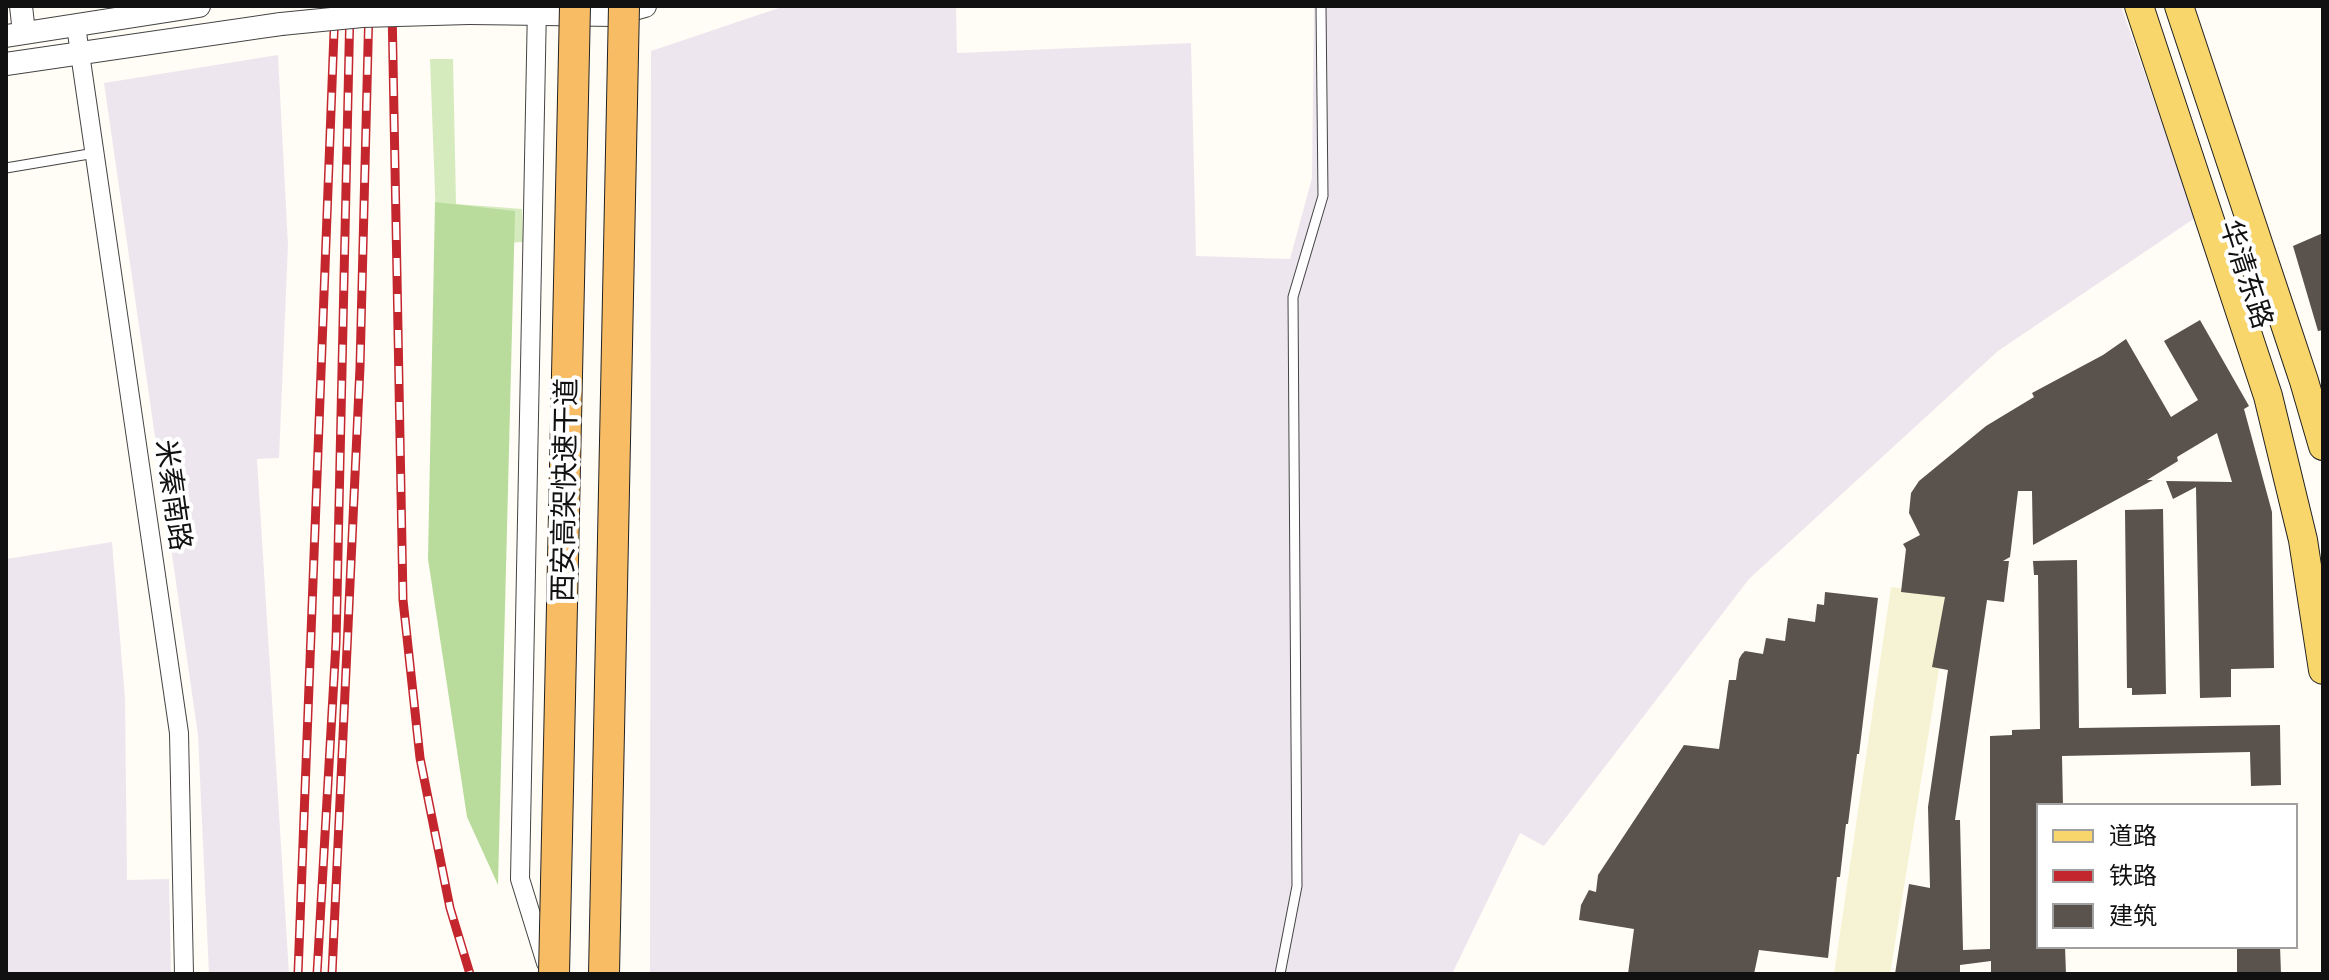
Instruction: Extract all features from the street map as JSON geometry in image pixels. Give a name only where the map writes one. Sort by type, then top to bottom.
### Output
[{"type":"highway","name":"西安高架快速干道","points":[[552,974],[575,6]]},
{"type":"highway","name":"西安高架快速干道","points":[[604,974],[624,6]]},
{"type":"main road","points":[[2139,6],[2276,423],[2303,540],[2323,670]]},
{"type":"main road","name":"华清东路","points":[[2157,6],[2292,413],[2323,546]]},
{"type":"main road","name":"华清东路","points":[[2179,6],[2323,446]]},
{"type":"main road","points":[[2198,6],[2323,381]]},
{"type":"street","points":[[21,6],[15,34],[199,6]]},
{"type":"street","points":[[6,64],[281,24],[376,16],[537,10],[613,15],[645,6]]},
{"type":"street","points":[[537,10],[520,879],[552,974]]},
{"type":"street","name":"米秦南路","points":[[76,26],[179,733],[184,974]]},
{"type":"lane","points":[[1280,974],[1297,886],[1293,297],[1323,196],[1321,6]]},
{"type":"lane","points":[[6,168],[95,153]]},
{"type":"shaded area","points":[[785,6],[956,6],[957,53],[1191,43],[1196,256],[1290,259],[1312,178],[1314,6],[2121,6],[2195,218],[1998,351],[1749,579],[1544,846],[1520,833],[1452,974],[650,974],[651,51]]},
{"type":"shaded area","points":[[278,55],[288,245],[279,458],[257,459],[289,974],[209,974],[198,735],[104,83]]},
{"type":"shaded area","points":[[112,542],[125,698],[127,880],[169,879],[171,974],[6,974],[6,559]]},
{"type":"shaded area","points":[[1891,587],[1951,594],[1890,974],[1834,974]]},
{"type":"green space","points":[[430,59],[453,59],[456,204],[522,209],[523,242],[437,246]]},
{"type":"green space","points":[[435,202],[515,211],[498,885],[467,817],[428,559]]},
{"type":"building","points":[[2323,233],[2323,330],[2318,331],[2293,246]]},
{"type":"building","points":[[2200,320],[2249,406],[2244,409],[2272,512],[2274,668],[2231,669],[2231,697],[2200,698],[2196,487],[2173,499],[2166,481],[2232,482],[2217,433],[2147,480],[2153,480],[2033,545],[2032,491],[2018,491],[2010,557],[2003,561],[2009,561],[2004,602],[1987,600],[1955,820],[1960,820],[1963,950],[1990,949],[1990,736],[2012,735],[2012,730],[2040,729],[2038,575],[2034,575],[2033,561],[2077,560],[2079,728],[2280,725],[2281,785],[2251,786],[2250,752],[2062,756],[2063,804],[2037,804],[2037,948],[2065,948],[2066,974],[1991,974],[1991,961],[1960,965],[1960,974],[1895,974],[1909,884],[1930,888],[1928,807],[1948,670],[1932,667],[1945,597],[1901,592],[1906,549],[1903,544],[1920,535],[1909,513],[1911,493],[1919,481],[1986,426],[2034,397],[2032,393],[2103,355],[2126,339],[2171,417],[2198,400],[2164,341]]},
{"type":"building","points":[[2163,509],[2166,694],[2132,695],[2132,688],[2127,688],[2125,510]]},
{"type":"building","points":[[1825,592],[1878,598],[1859,754],[1840,877],[1837,877],[1828,958],[1759,950],[1754,974],[1628,974],[1634,929],[1579,920],[1581,905],[1589,890],[1596,892],[1598,875],[1684,745],[1719,749],[1729,680],[1736,680],[1742,654],[1745,651],[1763,654],[1766,638],[1785,641],[1788,618],[1815,622],[1817,604],[1824,605]]},
{"type":"building","points":[[2237,948],[2280,948],[2281,974],[2237,974]]},
{"type":"railway","points":[[298,974],[335,6]]},
{"type":"railway","points":[[317,974],[336,643],[350,6]]},
{"type":"railway","points":[[332,974],[360,367],[369,6]]},
{"type":"railway","points":[[392,6],[403,600],[420,758],[450,908],[470,974]]}]
